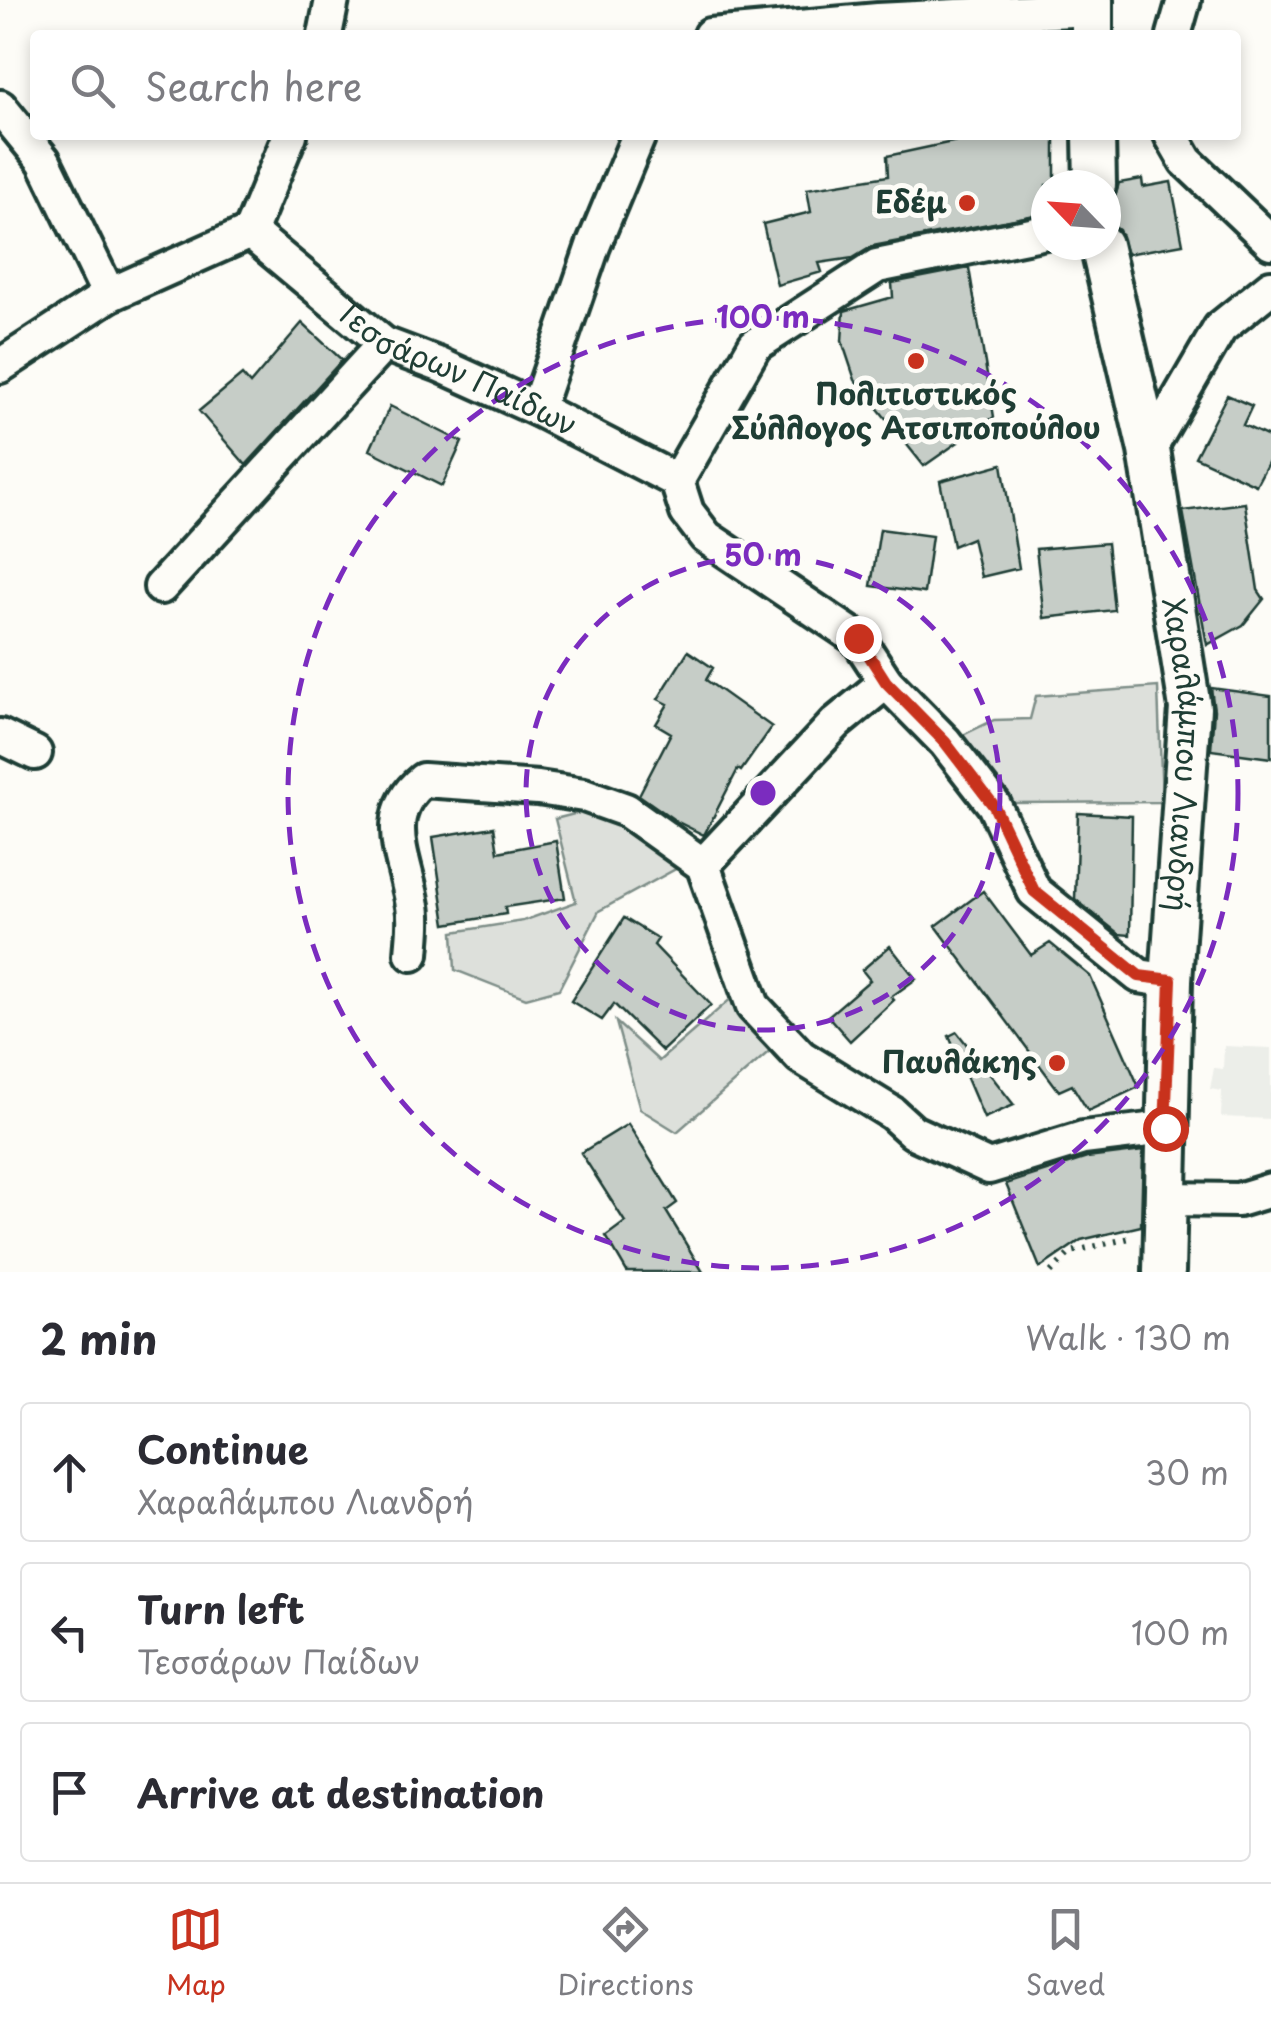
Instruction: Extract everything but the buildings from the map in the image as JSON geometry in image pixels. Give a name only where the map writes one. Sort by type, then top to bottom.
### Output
[{"type":"main road","points":[[1094,140],[1094,170]]},
{"type":"main road","name":"Χαραλάμπου Λιανδρή","points":[[1104,260],[1150,450],[1190,708],[1171,980],[1165,1128],[1166,1235]]},
{"type":"street","points":[[326,30],[332,0]]},
{"type":"street","points":[[1175,30],[1184,0]]},
{"type":"street","points":[[766,30],[878,20],[1092,15]]},
{"type":"street","points":[[0,106],[44,161],[108,295]]},
{"type":"street","points":[[0,366],[108,295],[250,232],[288,140]]},
{"type":"street","points":[[536,408],[593,246],[637,140]]},
{"type":"street","points":[[1174,140],[1186,161],[1271,242]]},
{"type":"street","name":"Τεσσάρων Παίδων","points":[[250,232],[384,344],[536,408],[677,480]]},
{"type":"street","points":[[1031,235],[878,266],[756,346],[677,480],[687,512],[706,536],[858,638],[886,682],[945,742],[994,806],[1034,891],[1139,976],[1171,980]]},
{"type":"street","points":[[1150,450],[1220,328],[1271,286]]},
{"type":"street","points":[[161,586],[384,344]]},
{"type":"street","points":[[703,865],[836,723],[886,682]]},
{"type":"street","points":[[0,736],[35,753]]},
{"type":"street","points":[[412,954],[414,908],[399,849],[399,811],[408,792],[424,780],[584,795],[626,810],[703,865],[753,1006],[801,1057],[892,1113],[913,1132],[989,1168],[1083,1138],[1165,1128]]},
{"type":"street","points":[[1166,1235],[1238,1200],[1271,1190]]},
{"type":"path","points":[[1050,1272],[1071,1252],[1129,1237],[1166,1235]]},
{"type":"shaded area","points":[[1158,687],[1162,802],[1011,803],[957,738],[994,720],[1030,719],[1036,696]]},
{"type":"shaded area","points":[[586,811],[631,828],[681,866],[599,911],[559,989],[526,998],[455,970],[453,932],[523,921],[576,902],[555,819]]},
{"type":"shaded area","points":[[734,996],[773,1048],[677,1132],[640,1109],[616,1022],[659,1061]]},
{"type":"shaded area","points":[[1224,1046],[1271,1048],[1271,1119],[1221,1117],[1222,1091],[1210,1089],[1214,1068],[1223,1069]]},
{"type":"place","name":"Εδέμ","points":[[967,203]]},
{"type":"place","name":"Πολιτιστικός Σύλλογος Ατσιποπούλου","points":[[916,361]]},
{"type":"place","name":"Παυλάκης","points":[[1057,1063]]},
{"type":"route","points":[[858,638],[886,682],[945,742],[994,806],[1034,891],[1139,976],[1171,980],[1165,1128]]}]
